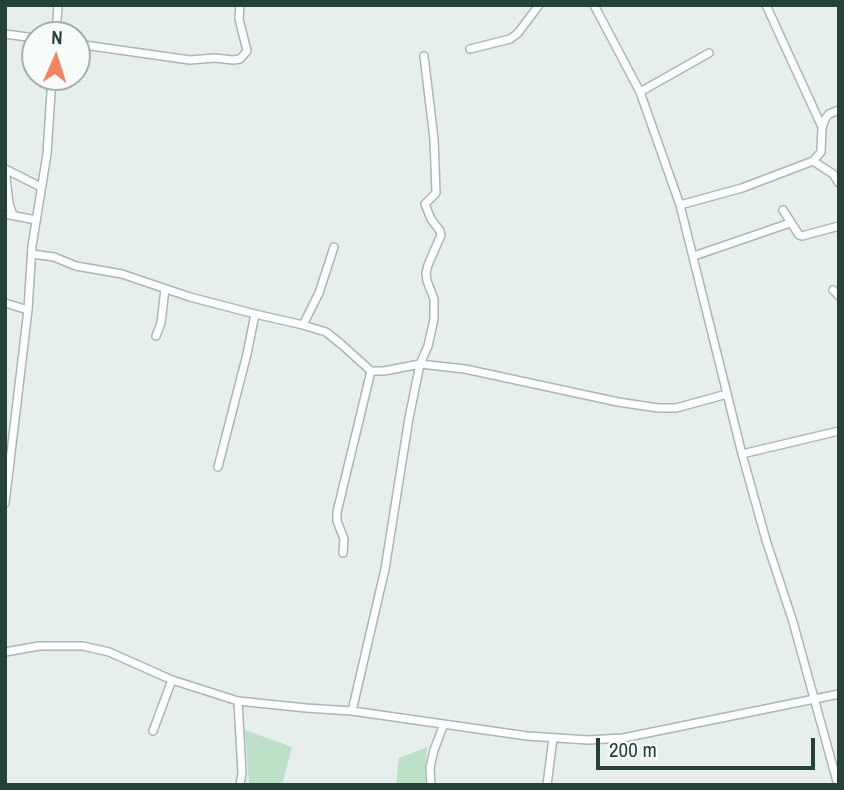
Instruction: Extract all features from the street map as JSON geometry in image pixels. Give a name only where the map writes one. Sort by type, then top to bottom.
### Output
[{"type":"street","points":[[91,46],[190,60],[240,59],[247,51],[239,19],[240,5]]},
{"type":"street","points":[[470,49],[510,39],[518,33],[539,5]]},
{"type":"street","points":[[594,5],[640,92],[680,205],[742,454],[838,785]]},
{"type":"street","points":[[766,5],[822,128]]},
{"type":"street","points":[[640,92],[709,52]]},
{"type":"street","points":[[352,711],[385,569],[420,363],[431,332],[435,306],[426,273],[442,235],[425,204],[436,193],[434,139],[424,56]]},
{"type":"street","points":[[5,503],[9,433],[28,310],[36,220],[47,154],[51,91]]},
{"type":"street","points":[[680,205],[742,188],[813,161],[821,152],[825,119],[839,110]]},
{"type":"street","points":[[813,161],[833,174],[839,183]]},
{"type":"street","points":[[5,169],[41,187]]},
{"type":"street","points":[[5,169],[9,214],[36,220]]},
{"type":"street","points":[[783,210],[802,236],[839,226]]},
{"type":"street","points":[[694,256],[790,223]]},
{"type":"street","points":[[303,325],[319,293],[334,247]]},
{"type":"street","points":[[32,254],[129,276],[165,289],[326,332],[371,372],[420,363],[465,369],[658,408],[676,408],[727,394]]},
{"type":"street","points":[[156,336],[161,323],[165,289]]},
{"type":"street","points":[[5,303],[28,310]]},
{"type":"street","points":[[218,467],[255,314]]},
{"type":"street","points":[[343,553],[344,539],[337,522],[337,512],[371,372]]},
{"type":"street","points":[[742,454],[839,431]]},
{"type":"street","points":[[5,652],[39,646],[83,646],[118,655],[172,680],[238,701],[352,711],[527,736],[588,740],[623,738],[839,694]]},
{"type":"street","points":[[153,730],[172,680]]},
{"type":"street","points":[[238,701],[242,773],[240,785]]},
{"type":"street","points":[[431,785],[430,768],[444,724]]},
{"type":"street","points":[[547,785],[553,738]]},
{"type":"green space","points":[[245,730],[292,747],[282,785],[249,785]]},
{"type":"green space","points":[[427,747],[425,774],[428,785],[396,785],[399,758]]}]
